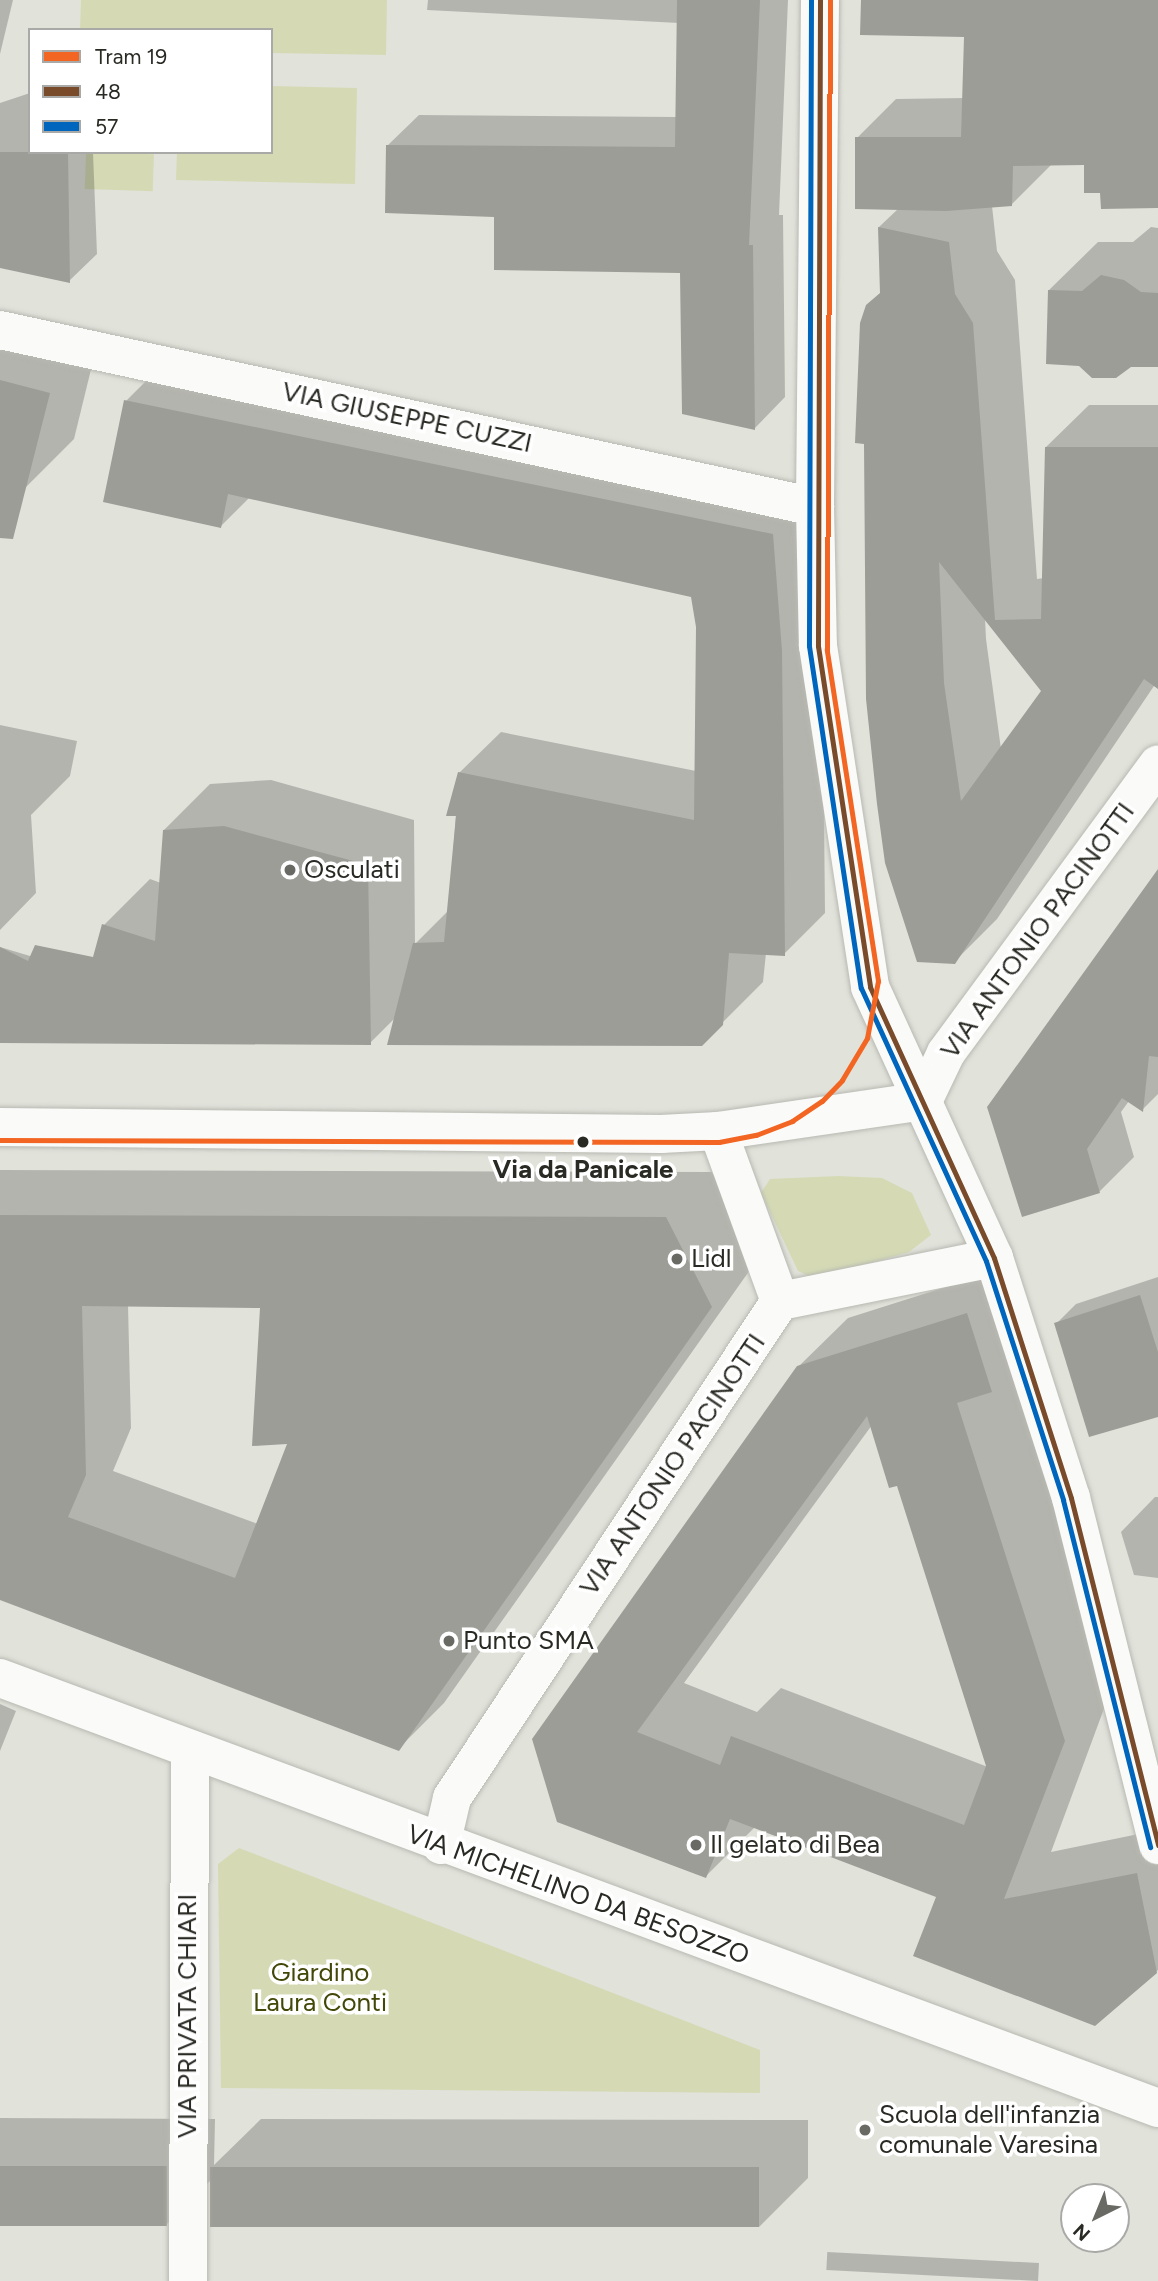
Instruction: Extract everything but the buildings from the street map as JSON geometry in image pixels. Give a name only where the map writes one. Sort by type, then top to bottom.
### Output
[{"type":"street","points":[[820,0],[815,507],[823,697],[870,986],[994,1258],[1071,1498],[1158,1845]]},
{"type":"street","name":"VIA GIUSEPPE CUZZI","points":[[0,330],[815,507]]},
{"type":"street","name":"VIA ANTONIO PACINOTTI","points":[[923,1101],[946,1053],[1158,764]]},
{"type":"street","points":[[0,1127],[718,1130],[923,1101]]},
{"type":"street","points":[[718,1130],[780,1301],[994,1258]]},
{"type":"street","name":"VIA ANTONIO PACINOTTI","points":[[441,1845],[452,1798],[780,1301]]},
{"type":"street","name":"VIA MICHELINO DA BESOZZO","points":[[0,1678],[190,1752],[1158,2108]]},
{"type":"street","name":"VIA PRIVATA CHIARI","points":[[188,2281],[190,1752]]},
{"type":"green space","points":[[81,0],[387,0],[386,55],[273,53],[273,28],[80,28]]},
{"type":"green space","points":[[273,86],[357,88],[355,184],[176,180],[177,154],[273,154]]},
{"type":"green space","points":[[86,154],[154,154],[153,191],[85,189]]},
{"type":"green space","points":[[838,1176],[882,1178],[912,1193],[931,1235],[909,1252],[815,1279],[798,1271],[761,1193],[770,1179]]},
{"type":"green space","name":"Giardino Laura Conti","points":[[239,1848],[760,2050],[760,2093],[221,2088],[218,1864]]},
{"type":"tram line","name":"19","points":[[0,1140],[719,1142],[756,1135],[792,1121],[822,1101],[842,1080],[867,1038],[878,981],[827,650],[830,0]]},
{"type":"transit line","name":"57","points":[[811,0],[809,646],[861,988],[986,1261],[1063,1500],[1150,1847]]},
{"type":"transit line","name":"48","points":[[820,0],[818,646],[870,987],[994,1258],[1071,1498],[1158,1845]]},
{"type":"place","name":"Osculati","points":[[290,870]]},
{"type":"place","name":"Via da Panicale","points":[[583,1142]]},
{"type":"place","name":"Lidl","points":[[677,1259]]},
{"type":"place","name":"Punto SMA","points":[[449,1641]]},
{"type":"place","name":"Il gelato di Bea","points":[[696,1845]]},
{"type":"place","name":"Scuola dell'infanzia comunale Varesina","points":[[865,2130]]}]
